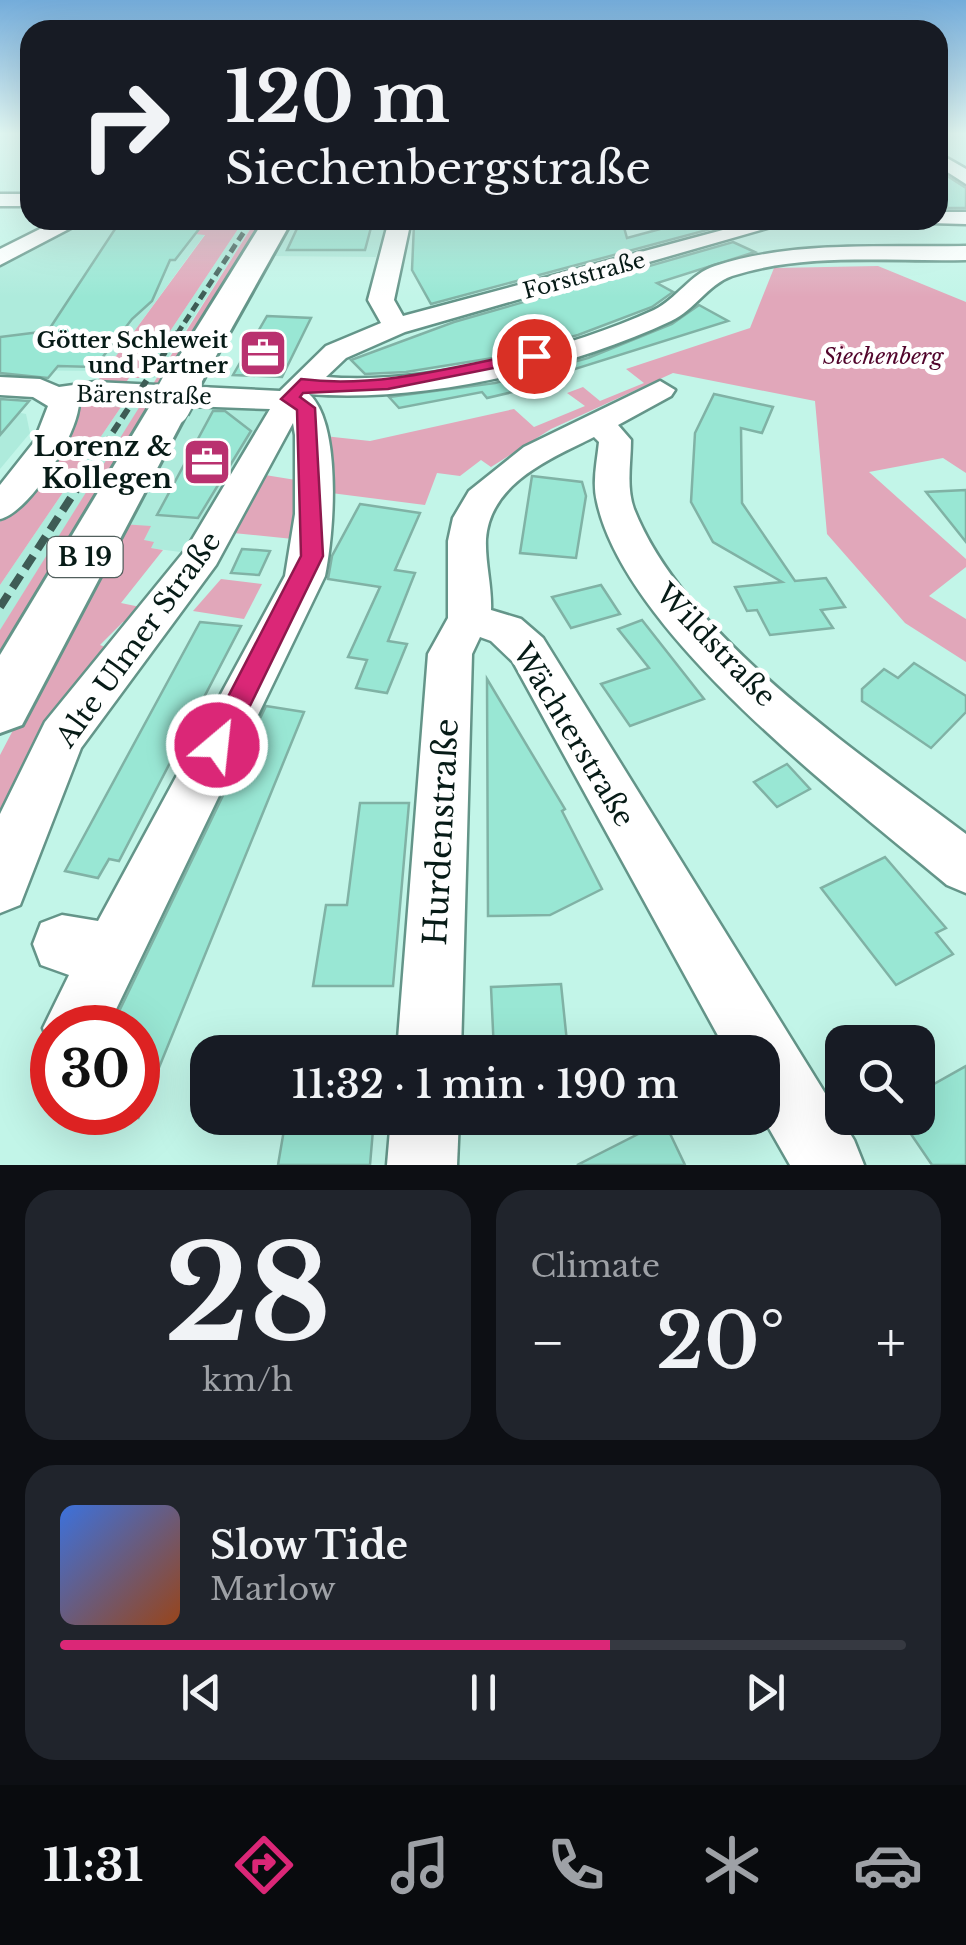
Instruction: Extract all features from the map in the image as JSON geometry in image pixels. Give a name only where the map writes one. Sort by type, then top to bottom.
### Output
[{"type":"main road","name":"B 19","points":[[0,708],[272,230]]},
{"type":"street","points":[[0,258],[55,230]]},
{"type":"street","points":[[396,326],[381,300],[398,230]]},
{"type":"street","name":"Forststraße","points":[[295,392],[336,352],[396,326],[747,230]]},
{"type":"street","name":"Bärenstraße","points":[[0,386],[40,388],[58,396],[95,391],[295,392],[371,386],[534,356],[666,314],[684,302],[700,282],[718,273],[782,260],[815,236],[966,253]]},
{"type":"street","points":[[469,618],[467,538],[481,499],[512,469],[660,390]]},
{"type":"street","points":[[78,1005],[87,948],[312,556],[314,478],[306,408],[295,392]]},
{"type":"street","name":"Alte Ulmer Straße","points":[[0,886],[30,802],[62,736],[103,678],[202,556],[295,392]]},
{"type":"street","points":[[0,508],[62,422],[64,402],[58,396]]},
{"type":"street","name":"Wildstraße","points":[[598,423],[616,440],[611,487],[625,532],[665,596],[766,699],[966,867]]},
{"type":"street","name":"Hurdenstraße","points":[[430,1035],[450,654],[469,618]]},
{"type":"street","name":"Wächterstraße","points":[[469,618],[506,630],[528,650],[752,1035]]},
{"type":"street","name":"Wächterstraße","points":[[780,1083],[829,1165]]},
{"type":"street","points":[[422,1165],[424,1135]]},
{"type":"shaded area","points":[[60,230],[200,230],[197,234],[205,234],[105,371],[0,370],[0,261]]},
{"type":"shaded area","points":[[237,230],[250,230],[155,378],[139,378]]},
{"type":"shaded area","points":[[284,230],[384,230],[376,257],[270,256]]},
{"type":"shaded area","points":[[192,397],[279,402],[188,553],[150,548],[144,540],[150,527],[121,524]]},
{"type":"shaded area","points":[[121,407],[140,407],[0,631],[0,585]]},
{"type":"shaded area","points":[[0,409],[26,414],[30,433],[0,469]]},
{"type":"green space","points":[[198,230],[237,230],[139,378],[129,378],[125,384],[106,383],[88,371],[105,371],[205,235],[195,234]]},
{"type":"green space","points":[[250,230],[261,230],[168,384],[153,384]]},
{"type":"green space","name":"Siechenberg","points":[[878,266],[966,302],[966,473],[943,458],[869,472],[966,559],[966,567],[929,596],[966,619],[966,662],[905,623],[827,534],[815,401],[673,373],[551,429],[491,467],[481,460],[460,476],[437,473],[425,505],[331,493],[315,435],[370,441],[514,409],[534,427],[585,406],[567,393],[583,387],[600,401],[644,383],[626,369],[750,328],[774,268]]},
{"type":"green space","points":[[117,397],[111,406],[121,407],[0,585],[0,522],[69,431],[80,403]]},
{"type":"green space","points":[[145,398],[157,398],[0,660],[0,630]]},
{"type":"green space","points":[[265,475],[302,481],[293,539],[233,533]]},
{"type":"green space","points":[[121,524],[151,526],[144,540],[154,542],[151,548],[163,550],[121,603],[145,608],[130,624],[123,622],[100,645],[108,648],[0,823],[0,755]]},
{"type":"green space","points":[[221,579],[262,584],[244,619],[193,611]]},
{"type":"building","points":[[948,188],[966,188],[966,208],[948,208]]},
{"type":"building","points":[[114,230],[198,230],[175,260],[170,260],[152,301],[132,319],[95,367],[58,366],[48,378],[0,373],[0,337],[48,331]]},
{"type":"building","points":[[296,230],[370,230],[365,250],[287,250]]},
{"type":"building","points":[[414,230],[625,230],[627,238],[657,230],[707,230],[431,304],[412,270]]},
{"type":"building","points":[[733,242],[755,252],[657,283],[673,292],[652,307],[578,335],[493,358],[406,372],[365,374],[351,360],[454,322]]},
{"type":"building","points":[[699,305],[728,321],[546,378],[551,383],[487,398],[482,392],[399,408],[389,397],[495,383],[588,358],[672,324]]},
{"type":"building","points":[[267,316],[311,318],[282,377],[233,375]]},
{"type":"building","points":[[714,394],[773,407],[762,433],[741,428],[742,503],[795,581],[826,578],[845,607],[821,610],[833,628],[770,635],[757,610],[747,611],[735,587],[782,582],[713,542],[691,502],[695,433]]},
{"type":"building","points":[[0,399],[29,401],[0,435]]},
{"type":"building","points":[[213,411],[225,411],[251,431],[198,518],[157,515]]},
{"type":"building","points":[[532,476],[582,482],[586,496],[576,558],[520,553]]},
{"type":"building","points":[[966,490],[966,542],[926,492]]},
{"type":"building","points":[[360,504],[420,513],[395,570],[415,573],[388,641],[407,644],[387,693],[356,688],[367,660],[348,657],[380,587],[328,579],[332,556]]},
{"type":"building","points":[[242,549],[270,551],[259,575],[231,573]]},
{"type":"building","points":[[601,585],[620,614],[571,628],[552,597]]},
{"type":"building","points":[[642,620],[704,699],[630,726],[601,684],[649,668],[618,629]]},
{"type":"building","points":[[200,622],[241,626],[119,861],[109,859],[98,878],[65,871]]},
{"type":"building","points":[[914,663],[966,696],[966,712],[931,748],[862,701],[862,689],[884,669],[898,678]]},
{"type":"building","points":[[487,679],[565,809],[562,811],[602,889],[550,915],[488,916]]},
{"type":"building","points":[[266,706],[304,712],[160,1065],[160,1005],[122,1005]]},
{"type":"building","points":[[787,764],[810,789],[777,807],[754,782]]},
{"type":"building","points":[[360,803],[409,803],[393,986],[313,986],[326,905],[347,905]]},
{"type":"building","points":[[885,857],[946,928],[936,933],[953,954],[896,985],[821,888]]},
{"type":"building","points":[[561,984],[566,1035],[493,1035],[491,987]]},
{"type":"building","points":[[966,1066],[966,1165],[932,1165],[912,1135],[935,1135],[935,1083]]},
{"type":"building","points":[[283,1135],[373,1135],[370,1165],[278,1165]]},
{"type":"building","points":[[636,1135],[671,1135],[685,1165],[577,1165]]},
{"type":"railway","points":[[177,334],[245,230]]},
{"type":"railway","points":[[85,475],[178,332]]},
{"type":"railway","points":[[0,607],[87,473]]},
{"type":"place","name":"Götter Schleweit und Partner","points":[[263,353]]},
{"type":"place","name":"Lorenz & Kollegen","points":[[207,462]]},
{"type":"route","points":[[217,745],[312,556],[314,478],[306,408],[301,401],[290,399],[296,390],[301,384],[338,389],[388,384],[534,356]]}]
